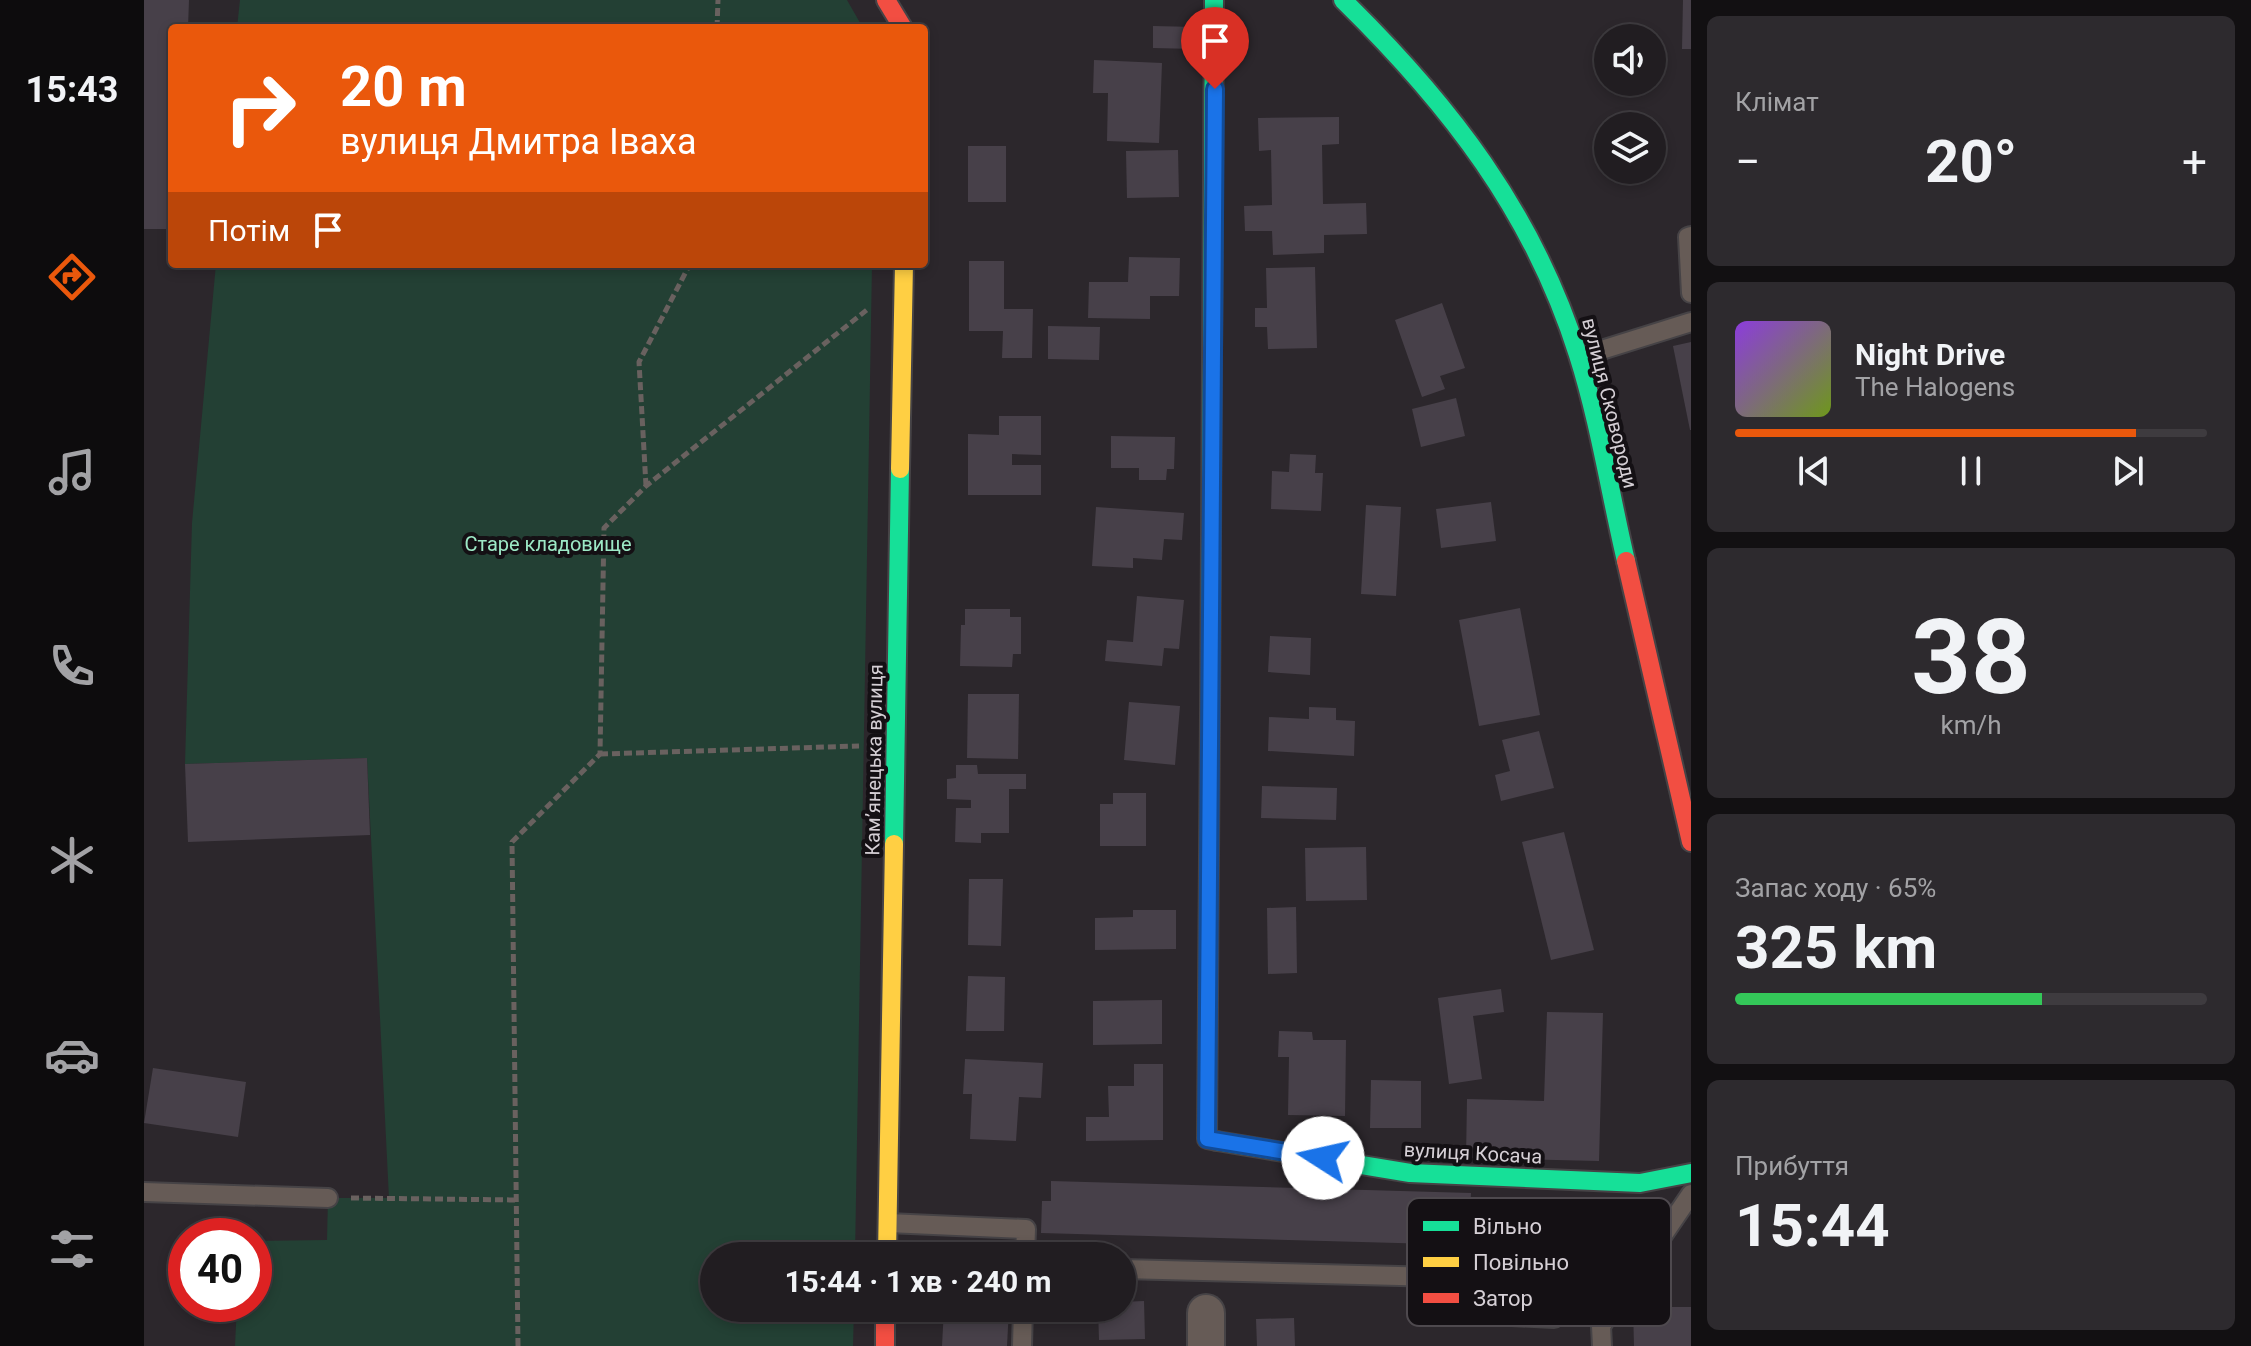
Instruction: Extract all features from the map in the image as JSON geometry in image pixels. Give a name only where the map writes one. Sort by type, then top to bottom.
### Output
[{"type":"main road","points":[[886,0],[901,24]]},
{"type":"main road","points":[[903,0],[903,24]]},
{"type":"main road","name":"вулиця Косача","points":[[1214,0],[1207,1139],[1410,1173],[1640,1183],[1691,1173]]},
{"type":"main road","name":"вулиця Сковороди","points":[[1343,0],[1426,86],[1512,203],[1559,299],[1579,357],[1691,842]]},
{"type":"main road","points":[[1372,28],[1385,9]]},
{"type":"main road","name":"Камʼянецька вулиця","points":[[887,1242],[904,268]]},
{"type":"main road","points":[[885,1322],[885,1346]]},
{"type":"lane","points":[[1691,236],[1688,237],[1691,293]]},
{"type":"lane","points":[[1579,357],[1691,322]]},
{"type":"lane","points":[[144,1192],[328,1198]]},
{"type":"lane","points":[[1671,1223],[1691,1194]]},
{"type":"lane","points":[[888,1223],[1026,1229],[1026,1242]]},
{"type":"lane","points":[[1136,1275],[1207,1303],[1407,1281]]},
{"type":"lane","points":[[1022,1346],[1023,1322]]},
{"type":"lane","points":[[1601,1326],[1602,1346]]},
{"type":"path","points":[[717,24],[718,0]]},
{"type":"path","points":[[646,486],[639,362],[688,268]]},
{"type":"path","points":[[600,754],[604,528],[646,486],[871,306]]},
{"type":"path","points":[[518,1346],[512,842],[600,754],[865,746]]},
{"type":"path","points":[[328,1198],[518,1200]]},
{"type":"green space","points":[[240,0],[847,0],[861,24],[237,24]]},
{"type":"green space","name":"Старе кладовище","points":[[216,268],[872,268],[855,1242],[700,1242],[700,1322],[854,1322],[853,1346],[235,1346],[236,1322],[272,1322],[272,1241],[327,1240],[328,1198],[389,1198],[367,758],[185,764],[192,523]]},
{"type":"building","points":[[144,0],[189,0],[188,24],[168,24],[168,229],[144,229]]},
{"type":"building","points":[[1683,0],[1691,0],[1691,49],[1682,49]]},
{"type":"building","points":[[1153,26],[1196,27],[1196,49],[1153,48]]},
{"type":"building","points":[[1094,60],[1162,63],[1159,143],[1107,141],[1108,93],[1093,93]]},
{"type":"building","points":[[1339,117],[1339,144],[1322,145],[1323,204],[1366,203],[1367,234],[1324,235],[1324,253],[1273,255],[1272,231],[1245,231],[1244,206],[1272,205],[1271,150],[1259,151],[1258,118]]},
{"type":"building","points":[[968,146],[1006,146],[1006,202],[968,202]]},
{"type":"building","points":[[1178,150],[1179,197],[1127,198],[1126,151]]},
{"type":"building","points":[[1129,257],[1180,258],[1179,296],[1150,296],[1150,319],[1088,318],[1089,282],[1128,282]]},
{"type":"building","points":[[969,261],[1004,261],[1004,309],[1033,309],[1032,358],[1002,358],[1003,331],[969,331]]},
{"type":"building","points":[[1315,267],[1317,348],[1268,349],[1267,327],[1255,327],[1255,308],[1267,308],[1266,268]]},
{"type":"building","points":[[1442,303],[1465,368],[1440,376],[1445,389],[1422,397],[1395,320]]},
{"type":"building","points":[[1048,326],[1100,327],[1099,360],[1048,359]]},
{"type":"building","points":[[1691,342],[1691,430],[1690,430],[1673,346]]},
{"type":"building","points":[[1456,398],[1465,436],[1421,447],[1412,409]]},
{"type":"building","points":[[999,416],[1041,416],[1041,455],[1012,454],[1012,465],[1041,465],[1041,495],[968,495],[968,434],[999,435]]},
{"type":"building","points":[[1111,436],[1175,437],[1174,469],[1167,469],[1166,480],[1139,480],[1139,468],[1111,468]]},
{"type":"building","points":[[1290,454],[1316,455],[1315,473],[1323,473],[1321,511],[1271,509],[1272,471],[1289,472]]},
{"type":"building","points":[[1491,502],[1496,541],[1441,548],[1436,509]]},
{"type":"building","points":[[1366,505],[1401,507],[1396,596],[1361,594]]},
{"type":"building","points":[[1096,507],[1184,513],[1182,540],[1164,539],[1162,560],[1133,558],[1133,568],[1092,566]]},
{"type":"building","points":[[1137,596],[1184,600],[1179,649],[1164,648],[1162,666],[1105,661],[1107,640],[1133,642]]},
{"type":"building","points":[[1520,608],[1540,715],[1479,726],[1459,620]]},
{"type":"building","points":[[965,609],[1010,609],[1010,617],[1021,617],[1021,654],[1013,654],[1012,667],[960,666],[961,625],[965,625]]},
{"type":"building","points":[[1270,636],[1311,638],[1310,675],[1268,672]]},
{"type":"building","points":[[968,694],[1019,694],[1018,759],[967,758]]},
{"type":"building","points":[[1129,702],[1180,706],[1175,765],[1124,760]]},
{"type":"building","points":[[1309,707],[1336,708],[1336,720],[1355,721],[1354,756],[1268,751],[1269,717],[1309,719]]},
{"type":"building","points":[[1539,731],[1554,788],[1501,801],[1495,775],[1510,771],[1502,740]]},
{"type":"building","points":[[367,758],[370,835],[188,842],[185,764]]},
{"type":"building","points":[[956,765],[977,765],[978,774],[1026,774],[1026,789],[1009,789],[1009,833],[981,833],[981,843],[955,842],[956,808],[971,808],[971,800],[947,799],[947,779],[956,778]]},
{"type":"building","points":[[1262,786],[1337,788],[1336,820],[1261,818]]},
{"type":"building","points":[[1113,793],[1146,793],[1146,846],[1100,846],[1100,804],[1113,804]]},
{"type":"building","points":[[1564,832],[1594,950],[1551,960],[1522,842]]},
{"type":"building","points":[[1366,847],[1367,900],[1306,901],[1305,848]]},
{"type":"building","points":[[969,879],[1003,879],[1001,946],[968,945]]},
{"type":"building","points":[[1296,907],[1297,973],[1268,974],[1267,908]]},
{"type":"building","points":[[1133,910],[1176,910],[1176,949],[1095,950],[1095,918],[1133,917]]},
{"type":"building","points":[[968,976],[1005,977],[1004,1031],[966,1031]]},
{"type":"building","points":[[1501,989],[1504,1012],[1473,1016],[1482,1079],[1449,1084],[1438,998]]},
{"type":"building","points":[[1162,1000],[1162,1044],[1093,1045],[1093,1001]]},
{"type":"building","points":[[1547,1012],[1603,1013],[1599,1161],[1466,1158],[1467,1099],[1544,1101]]},
{"type":"building","points":[[1279,1031],[1312,1032],[1313,1040],[1346,1040],[1345,1116],[1288,1115],[1289,1057],[1278,1057]]},
{"type":"building","points":[[965,1059],[1043,1063],[1041,1098],[1019,1097],[1016,1141],[970,1139],[972,1094],[963,1094]]},
{"type":"building","points":[[1134,1064],[1163,1064],[1163,1140],[1086,1141],[1086,1117],[1109,1117],[1108,1086],[1134,1086]]},
{"type":"building","points":[[153,1068],[246,1082],[238,1137],[144,1123]]},
{"type":"building","points":[[1371,1080],[1421,1081],[1421,1128],[1370,1128]]},
{"type":"building","points":[[1051,1181],[1471,1193],[1471,1198],[1407,1198],[1407,1243],[1041,1233],[1042,1201],[1051,1201]]},
{"type":"building","points":[[1136,1301],[1144,1301],[1145,1339],[1099,1340],[1098,1322],[1136,1322]]},
{"type":"building","points":[[1671,1307],[1691,1307],[1691,1346],[1634,1346],[1633,1326],[1671,1326]]},
{"type":"building","points":[[1294,1318],[1295,1346],[1257,1346],[1256,1319]]},
{"type":"building","points":[[943,1322],[1008,1322],[1007,1346],[942,1346]]},
{"type":"traffic: fast","points":[[1210,714],[1214,0]]},
{"type":"traffic: fast","points":[[1343,0],[1382,39],[1452,120],[1512,207],[1537,254],[1578,355],[1626,561]]},
{"type":"traffic: fast","points":[[894,844],[900,469]]},
{"type":"traffic: fast","points":[[1217,1141],[1410,1173],[1640,1183],[1691,1173]]},
{"type":"traffic: slow","points":[[900,469],[904,268]]},
{"type":"traffic: slow","points":[[1210,714],[1207,1139],[1217,1141]]},
{"type":"traffic: slow","points":[[887,1242],[894,844]]},
{"type":"traffic: jam","points":[[886,0],[901,24]]},
{"type":"traffic: jam","points":[[1626,561],[1691,842]]},
{"type":"traffic: jam","points":[[885,1322],[885,1346]]},
{"type":"route","points":[[1215,89],[1207,1139],[1323,1158]]}]
